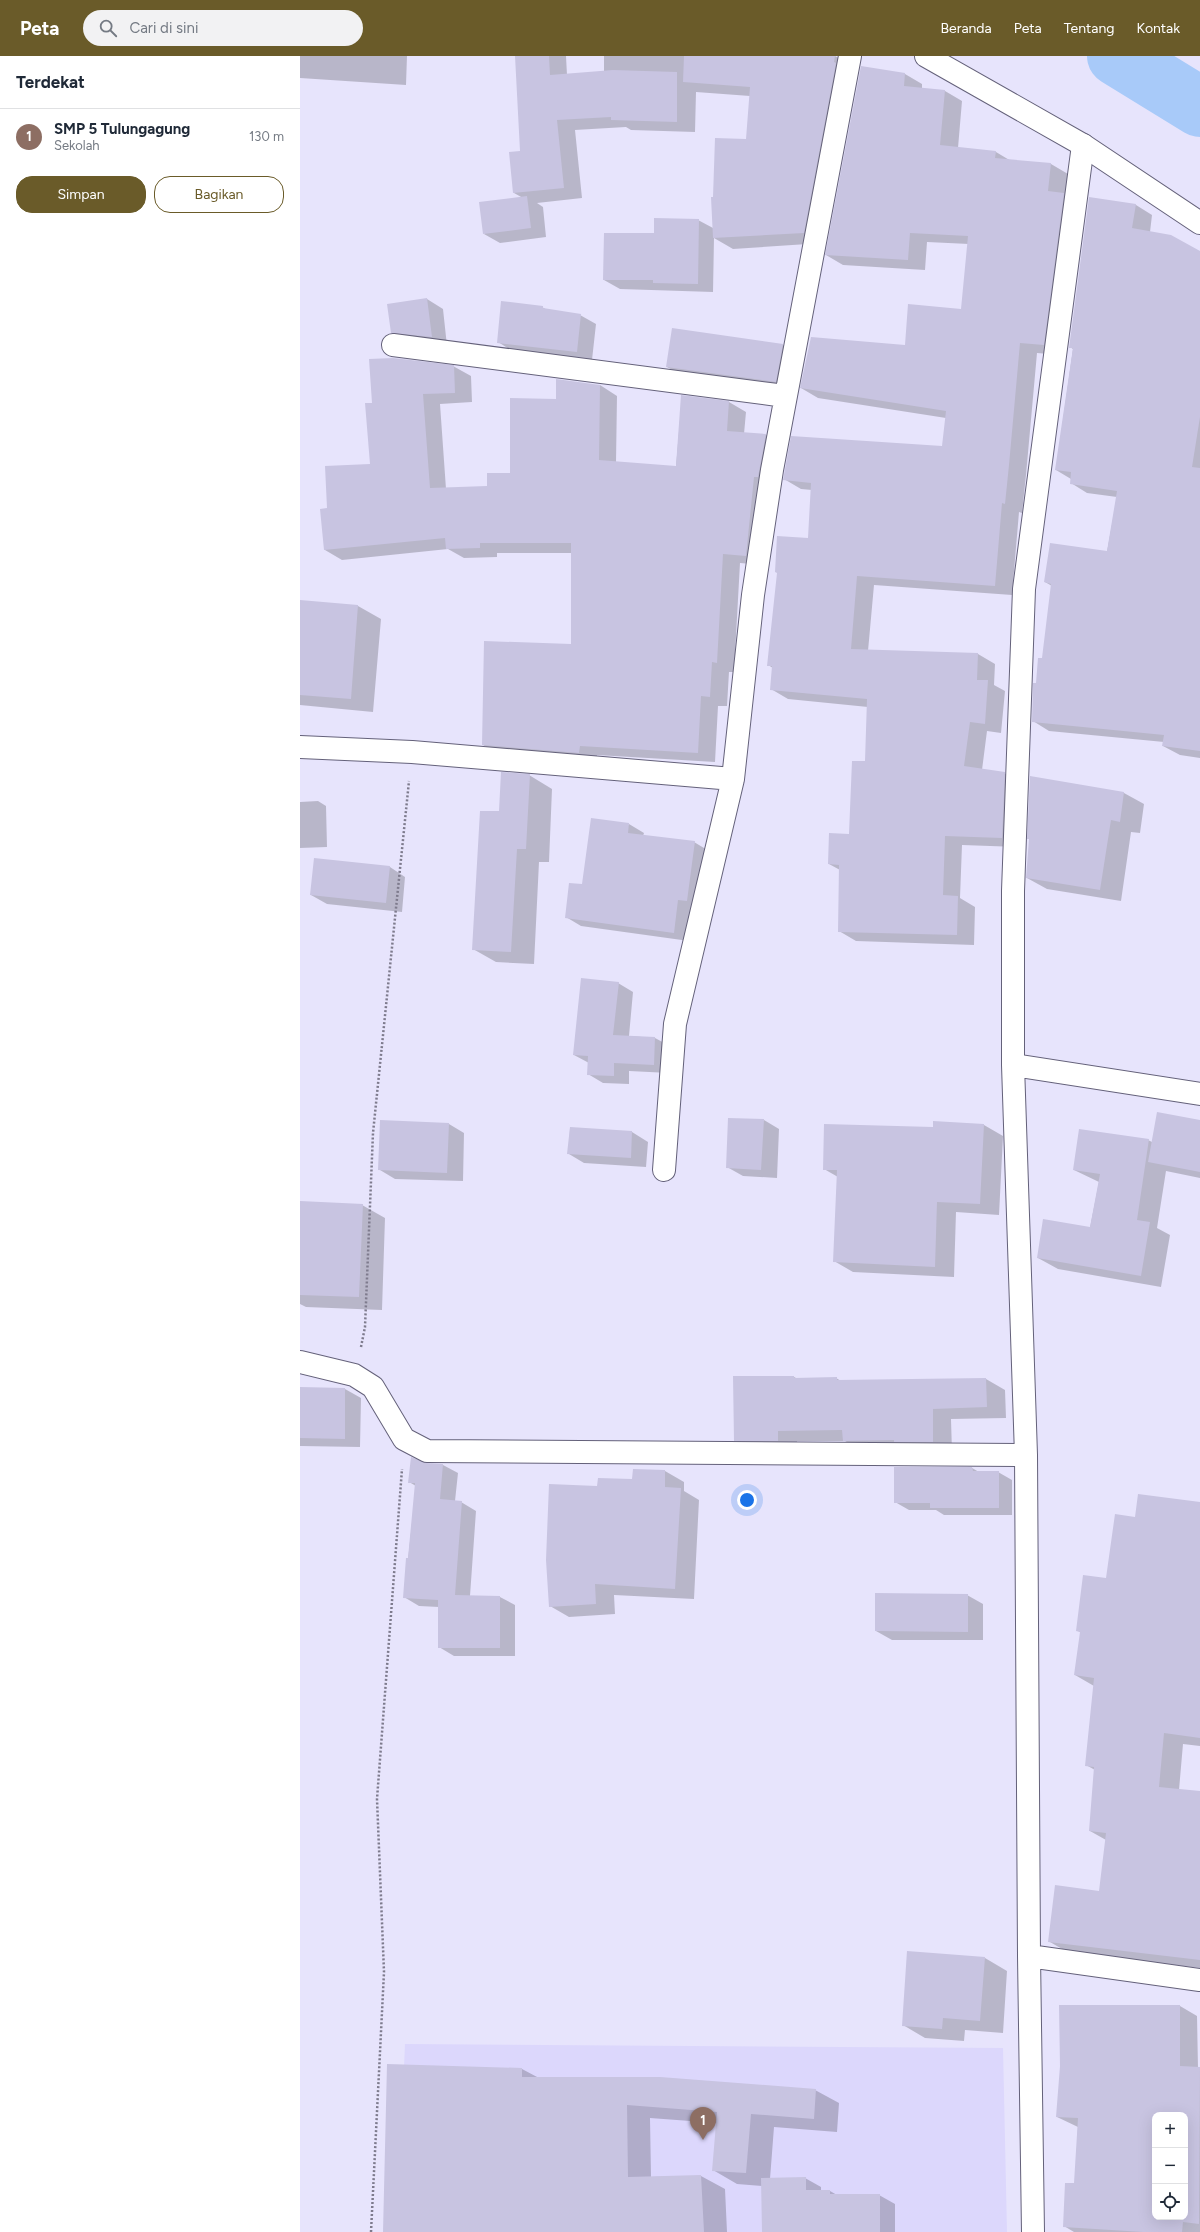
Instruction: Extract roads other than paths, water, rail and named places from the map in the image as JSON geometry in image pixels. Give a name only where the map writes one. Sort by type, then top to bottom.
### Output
[{"type":"street","points":[[664,1170],[674,1024],[733,779],[753,595],[785,396],[850,56]]},
{"type":"street","points":[[926,56],[1083,145],[1200,222]]},
{"type":"street","points":[[1033,2232],[1029,1956],[1026,1455],[1013,1065],[1013,891],[1024,589],[1083,145]]},
{"type":"street","points":[[393,345],[785,396]]},
{"type":"street","points":[[300,747],[412,752],[733,779]]},
{"type":"street","points":[[1013,1065],[1200,1094]]},
{"type":"street","points":[[300,1362],[354,1375],[373,1387],[404,1439],[427,1451],[1026,1455]]},
{"type":"street","points":[[1029,1956],[1200,1980]]},
{"type":"waterway","points":[[1117,56],[1200,107]]},
{"type":"place","name":"SMP 5 Tulungagung","points":[[703,2140]]}]
